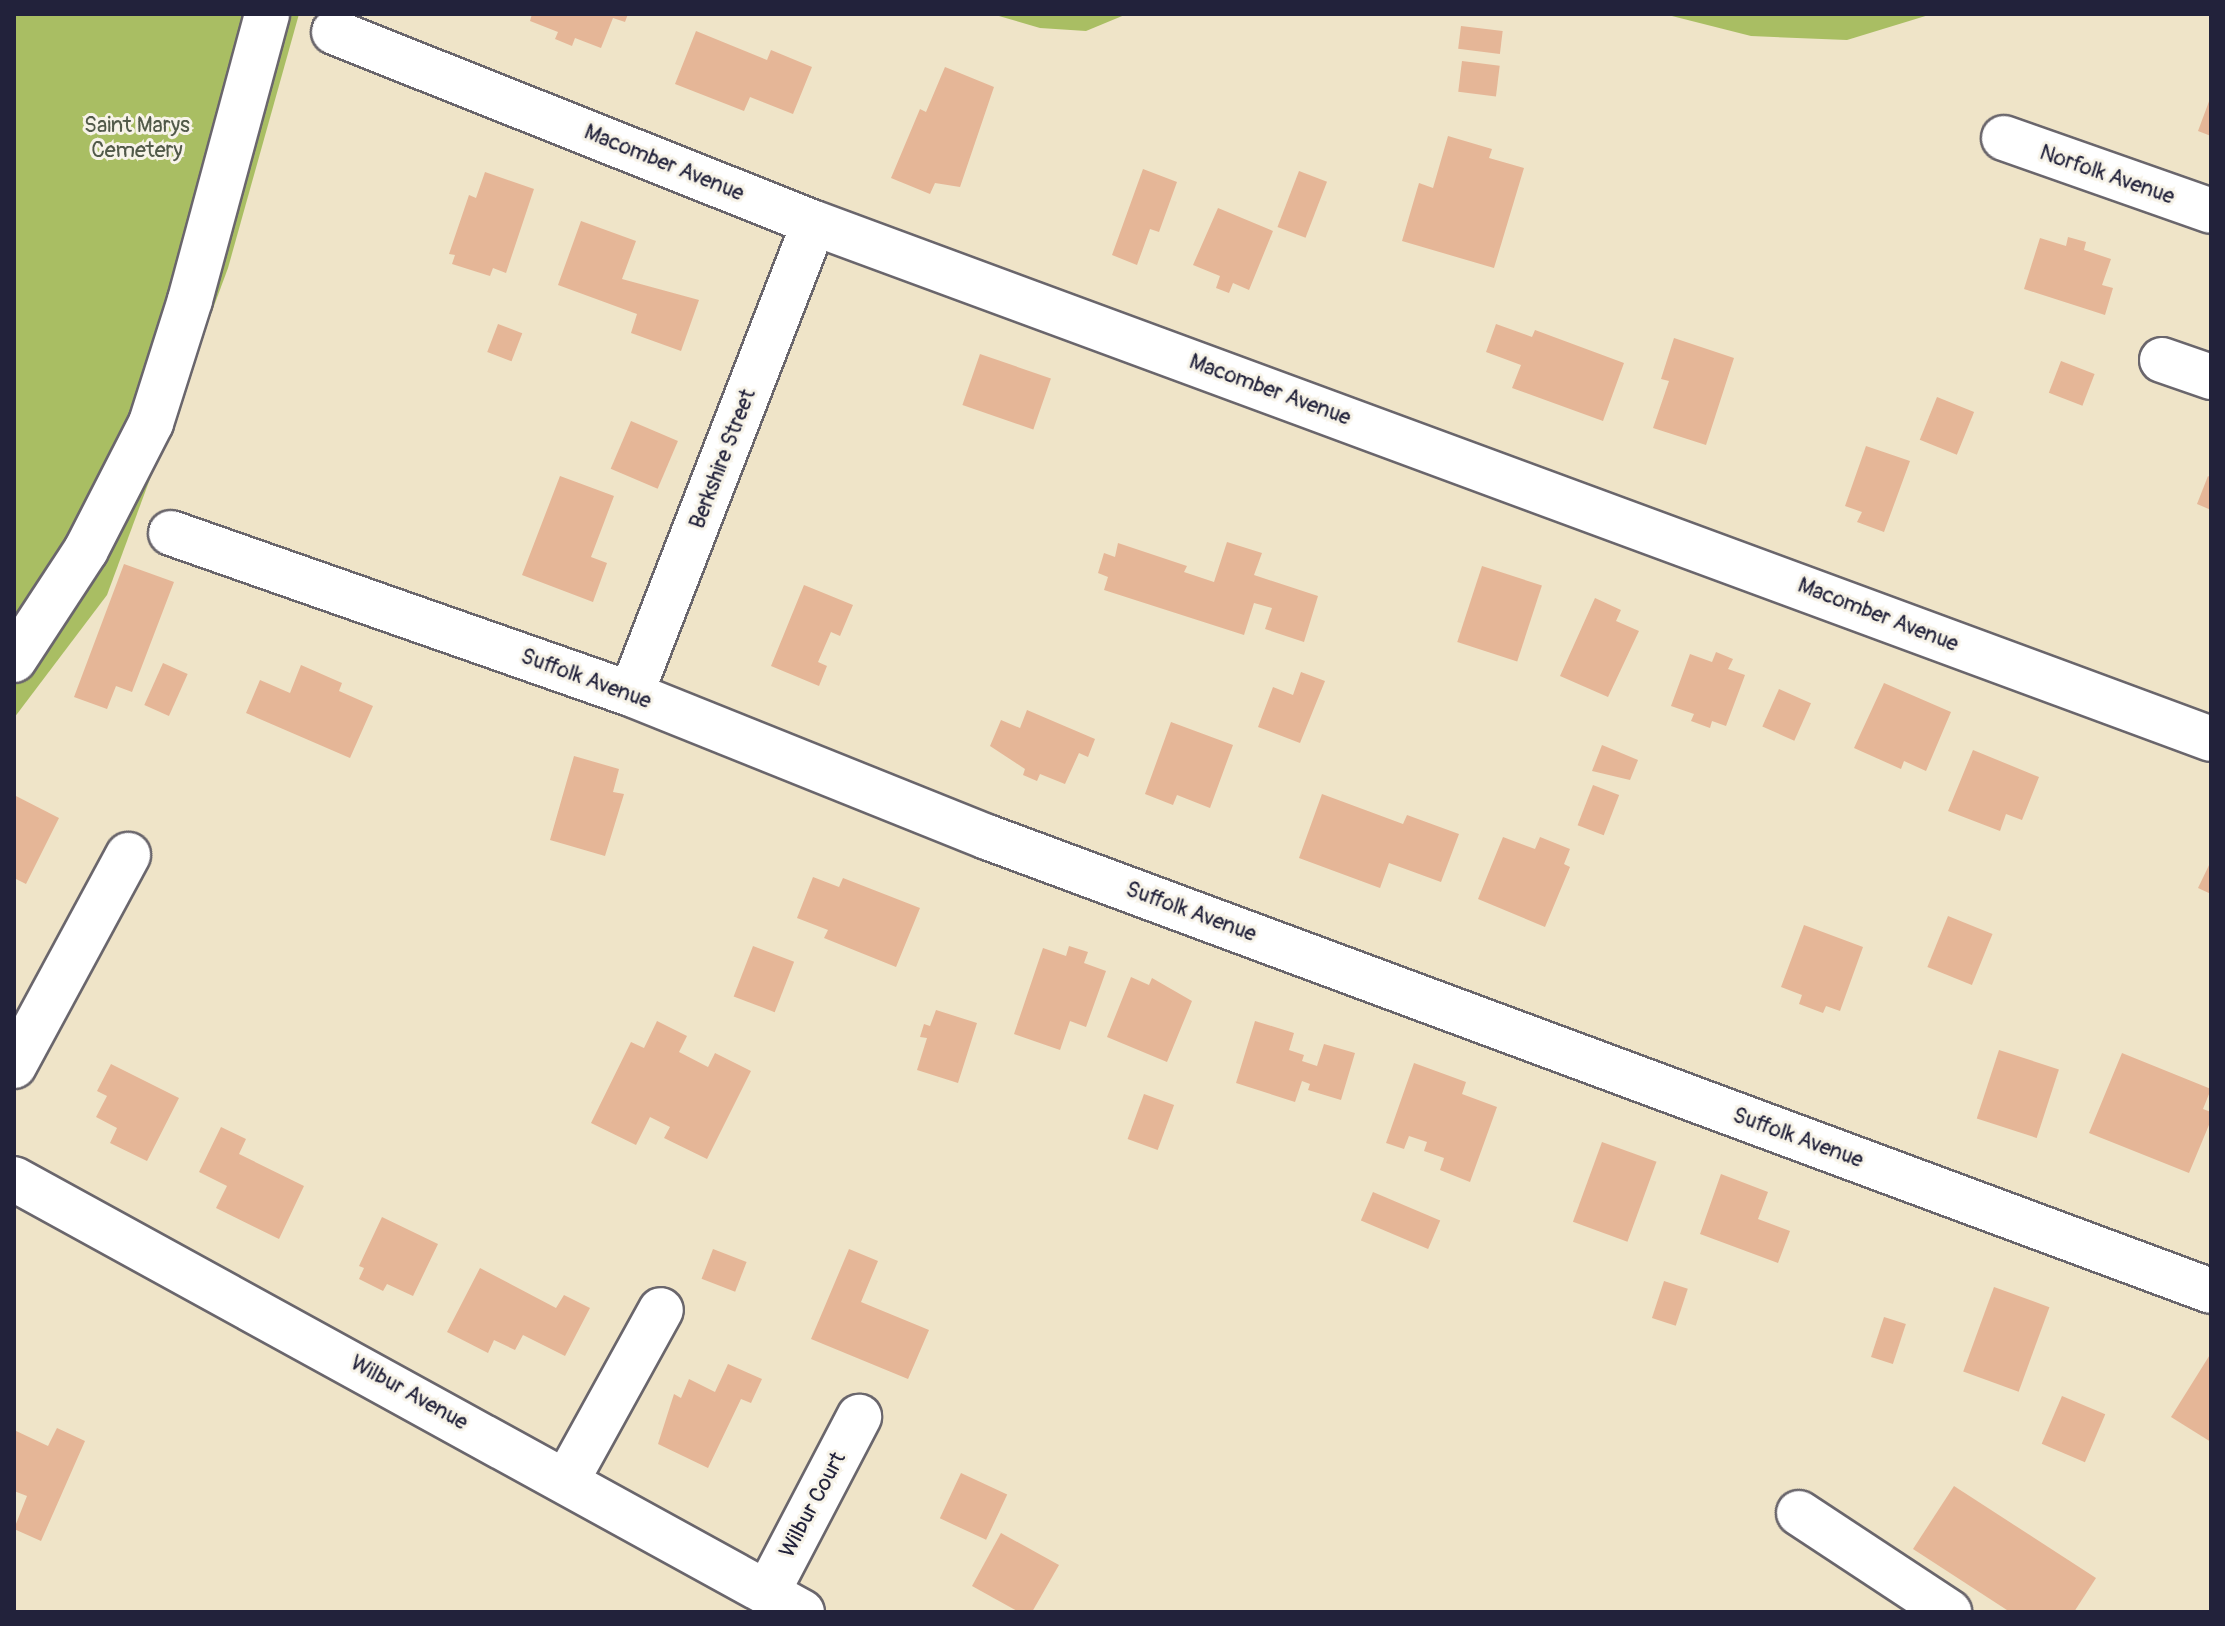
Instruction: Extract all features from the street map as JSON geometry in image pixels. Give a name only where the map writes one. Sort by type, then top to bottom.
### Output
[{"type":"street","points":[[14,660],[86,550],[151,423],[187,313],[267,14]]},
{"type":"street","name":"Macomber Avenue","points":[[334,32],[814,223],[2211,739]]},
{"type":"street","name":"Norfolk Avenue","points":[[2004,138],[2211,211]]},
{"type":"street","name":"Berkshire Street","points":[[631,694],[814,223]]},
{"type":"street","points":[[2162,360],[2211,377]]},
{"type":"street","name":"Suffolk Avenue","points":[[171,533],[631,694],[987,837],[2211,1291]]},
{"type":"street","points":[[14,1066],[128,855]]},
{"type":"street","name":"Wilbur Avenue","points":[[14,1179],[567,1480],[784,1602]]},
{"type":"street","points":[[567,1480],[661,1310]]},
{"type":"street","name":"Wilbur Court","points":[[784,1602],[859,1417]]},
{"type":"street","points":[[1799,1513],[1949,1612]]},
{"type":"green space","name":"Saint Marys Cemetery","points":[[14,14],[299,14],[228,268],[107,595],[14,718]]},
{"type":"green space","points":[[992,14],[1127,14],[1086,31],[1040,28]]},
{"type":"green space","points":[[1664,14],[1932,14],[1847,40],[1751,36]]},
{"type":"building","points":[[532,14],[628,14],[625,22],[613,18],[601,48],[575,38],[572,46],[555,39],[558,32],[530,21]]},
{"type":"building","points":[[1461,26],[1503,31],[1500,54],[1458,49]]},
{"type":"building","points":[[696,31],[767,60],[771,50],[812,67],[793,114],[750,97],[744,111],[675,84]]},
{"type":"building","points":[[1462,61],[1500,66],[1496,96],[1458,92]]},
{"type":"building","points":[[945,67],[994,87],[960,187],[935,183],[930,194],[891,178],[920,109],[926,112]]},
{"type":"building","points":[[2211,96],[2211,136],[2198,131]]},
{"type":"building","points":[[1448,136],[1492,149],[1489,158],[1524,168],[1494,268],[1402,241],[1419,183],[1433,188]]},
{"type":"building","points":[[1143,169],[1177,182],[1159,232],[1150,229],[1137,265],[1112,255]]},
{"type":"building","points":[[1299,171],[1327,182],[1306,238],[1277,227]]},
{"type":"building","points":[[485,172],[534,189],[506,273],[493,268],[490,276],[452,264],[455,255],[449,254],[469,195],[476,198]]},
{"type":"building","points":[[1218,208],[1273,231],[1249,290],[1233,283],[1229,293],[1216,288],[1220,276],[1193,265]]},
{"type":"building","points":[[581,221],[636,241],[622,279],[699,300],[681,351],[631,333],[637,314],[558,285]]},
{"type":"building","points":[[2068,237],[2086,242],[2084,250],[2111,259],[2102,285],[2113,288],[2105,315],[2024,289],[2040,238],[2066,246]]},
{"type":"building","points":[[498,324],[522,333],[512,361],[487,352]]},
{"type":"building","points":[[1496,324],[1532,337],[1535,330],[1624,363],[1603,421],[1512,388],[1521,365],[1486,352]]},
{"type":"building","points":[[1674,338],[1734,358],[1706,445],[1653,428],[1669,381],[1661,379]]},
{"type":"building","points":[[980,354],[1051,378],[1033,429],[962,405]]},
{"type":"building","points":[[2061,361],[2095,374],[2082,406],[2049,393]]},
{"type":"building","points":[[1937,397],[1974,412],[1957,455],[1920,440]]},
{"type":"building","points":[[631,421],[678,441],[658,489],[611,469]]},
{"type":"building","points":[[1866,446],[1910,461],[1884,532],[1857,522],[1862,512],[1845,506]]},
{"type":"building","points":[[560,476],[614,496],[591,557],[607,563],[593,602],[522,575]]},
{"type":"building","points":[[2208,476],[2211,478],[2211,510],[2197,504]]},
{"type":"building","points":[[1227,542],[1262,553],[1254,575],[1318,596],[1304,642],[1265,629],[1272,608],[1254,603],[1244,635],[1104,590],[1108,577],[1098,573],[1104,553],[1115,557],[1118,543],[1187,566],[1184,572],[1214,582]]},
{"type":"building","points":[[124,564],[174,582],[132,692],[116,686],[107,709],[74,697]]},
{"type":"building","points":[[1482,566],[1542,585],[1517,662],[1457,642]]},
{"type":"building","points":[[804,585],[853,605],[840,636],[831,632],[818,662],[827,666],[819,686],[771,666]]},
{"type":"building","points":[[1595,598],[1621,610],[1616,621],[1639,631],[1608,697],[1560,676]]},
{"type":"building","points":[[1716,652],[1733,659],[1728,669],[1745,675],[1726,726],[1712,721],[1710,728],[1691,721],[1694,714],[1671,706],[1690,654],[1712,662]]},
{"type":"building","points":[[163,663],[188,674],[169,716],[144,705]]},
{"type":"building","points":[[301,665],[342,683],[339,691],[373,706],[350,758],[246,713],[260,680],[290,693]]},
{"type":"building","points":[[1301,672],[1325,681],[1300,743],[1258,727],[1273,687],[1293,695]]},
{"type":"building","points":[[1884,683],[1951,712],[1926,771],[1904,761],[1901,769],[1854,748]]},
{"type":"building","points":[[1779,689],[1811,703],[1794,741],[1762,726]]},
{"type":"building","points":[[1027,710],[1095,739],[1088,757],[1079,753],[1065,784],[1040,774],[1037,781],[1023,775],[1025,769],[990,746],[1001,720],[1020,728]]},
{"type":"building","points":[[1171,722],[1233,745],[1210,808],[1177,795],[1173,805],[1145,794]]},
{"type":"building","points":[[1602,745],[1638,760],[1630,780],[1592,771]]},
{"type":"building","points":[[1973,750],[2039,777],[2022,820],[2006,814],[2000,831],[1948,811]]},
{"type":"building","points":[[574,756],[619,769],[613,792],[624,794],[605,856],[550,840]]},
{"type":"building","points":[[1593,785],[1619,795],[1604,835],[1578,825]]},
{"type":"building","points":[[1322,794],[1403,824],[1407,815],[1459,834],[1441,882],[1389,863],[1380,888],[1299,858]]},
{"type":"building","points":[[14,795],[59,818],[26,884],[14,878]]},
{"type":"building","points":[[1503,837],[1535,849],[1540,837],[1570,849],[1564,864],[1570,867],[1545,927],[1478,899]]},
{"type":"building","points":[[2211,861],[2211,894],[2198,888]]},
{"type":"building","points":[[813,877],[839,887],[843,878],[920,908],[896,967],[824,938],[828,930],[797,918]]},
{"type":"building","points":[[1948,916],[1993,934],[1972,985],[1927,967]]},
{"type":"building","points":[[1804,925],[1863,947],[1840,1011],[1826,1006],[1823,1013],[1799,1004],[1802,995],[1781,987]]},
{"type":"building","points":[[753,946],[794,962],[775,1012],[734,996]]},
{"type":"building","points":[[1069,946],[1088,952],[1084,963],[1106,971],[1086,1027],[1070,1021],[1060,1050],[1014,1034],[1043,948],[1066,956]]},
{"type":"building","points":[[1131,977],[1149,985],[1152,978],[1192,1001],[1167,1062],[1107,1037]]},
{"type":"building","points":[[936,1010],[977,1023],[958,1083],[917,1070],[927,1038],[920,1037],[924,1024],[930,1026]]},
{"type":"building","points":[[657,1021],[687,1036],[679,1052],[708,1067],[715,1053],[751,1071],[707,1159],[664,1138],[670,1127],[650,1117],[636,1145],[591,1123],[631,1042],[644,1048]]},
{"type":"building","points":[[1255,1021],[1294,1033],[1289,1050],[1304,1055],[1302,1061],[1317,1066],[1324,1044],[1355,1053],[1341,1100],[1308,1090],[1310,1084],[1302,1081],[1295,1102],[1236,1083]]},
{"type":"building","points":[[1999,1050],[2059,1069],[2037,1138],[1977,1118]]},
{"type":"building","points":[[2122,1053],[2211,1089],[2203,1109],[2211,1112],[2211,1120],[2189,1173],[2089,1133]]},
{"type":"building","points":[[1414,1063],[1466,1082],[1462,1094],[1497,1107],[1470,1182],[1440,1170],[1444,1158],[1424,1151],[1427,1142],[1409,1136],[1404,1149],[1386,1143]]},
{"type":"building","points":[[111,1064],[179,1098],[147,1161],[110,1143],[117,1128],[96,1117],[107,1096],[97,1091]]},
{"type":"building","points":[[1144,1094],[1174,1105],[1158,1150],[1128,1139]]},
{"type":"building","points":[[221,1127],[246,1139],[239,1154],[304,1186],[279,1239],[216,1208],[227,1186],[199,1172]]},
{"type":"building","points":[[1602,1142],[1657,1162],[1627,1242],[1573,1222]]},
{"type":"building","points":[[1721,1174],[1768,1192],[1758,1219],[1790,1231],[1778,1263],[1700,1234]]},
{"type":"building","points":[[1373,1192],[1440,1221],[1428,1249],[1361,1221]]},
{"type":"building","points":[[382,1217],[438,1244],[413,1296],[387,1284],[383,1291],[359,1279],[364,1268],[359,1266]]},
{"type":"building","points":[[713,1249],[747,1262],[735,1292],[702,1279]]},
{"type":"building","points":[[849,1249],[878,1261],[861,1302],[929,1330],[908,1379],[811,1339]]},
{"type":"building","points":[[480,1268],[556,1308],[564,1295],[590,1308],[565,1356],[523,1335],[515,1350],[494,1340],[488,1353],[447,1332]]},
{"type":"building","points":[[1664,1281],[1688,1289],[1676,1326],[1652,1318]]},
{"type":"building","points":[[1994,1287],[2049,1307],[2019,1392],[1963,1372]]},
{"type":"building","points":[[1884,1317],[1906,1324],[1893,1364],[1871,1357]]},
{"type":"building","points":[[2211,1353],[2211,1442],[2171,1417]]},
{"type":"building","points":[[728,1364],[762,1379],[751,1403],[741,1399],[708,1468],[658,1444],[674,1394],[681,1398],[689,1379],[715,1392]]},
{"type":"building","points":[[2062,1396],[2105,1414],[2085,1462],[2042,1444]]},
{"type":"building","points":[[57,1428],[85,1441],[41,1541],[14,1529],[27,1496],[14,1491],[14,1430],[48,1446]]},
{"type":"building","points":[[961,1473],[1007,1495],[986,1540],[940,1518]]},
{"type":"building","points":[[1954,1486],[2096,1578],[2074,1612],[2010,1612],[1913,1549]]},
{"type":"building","points":[[1001,1533],[1059,1565],[1032,1612],[1019,1612],[972,1586]]}]
